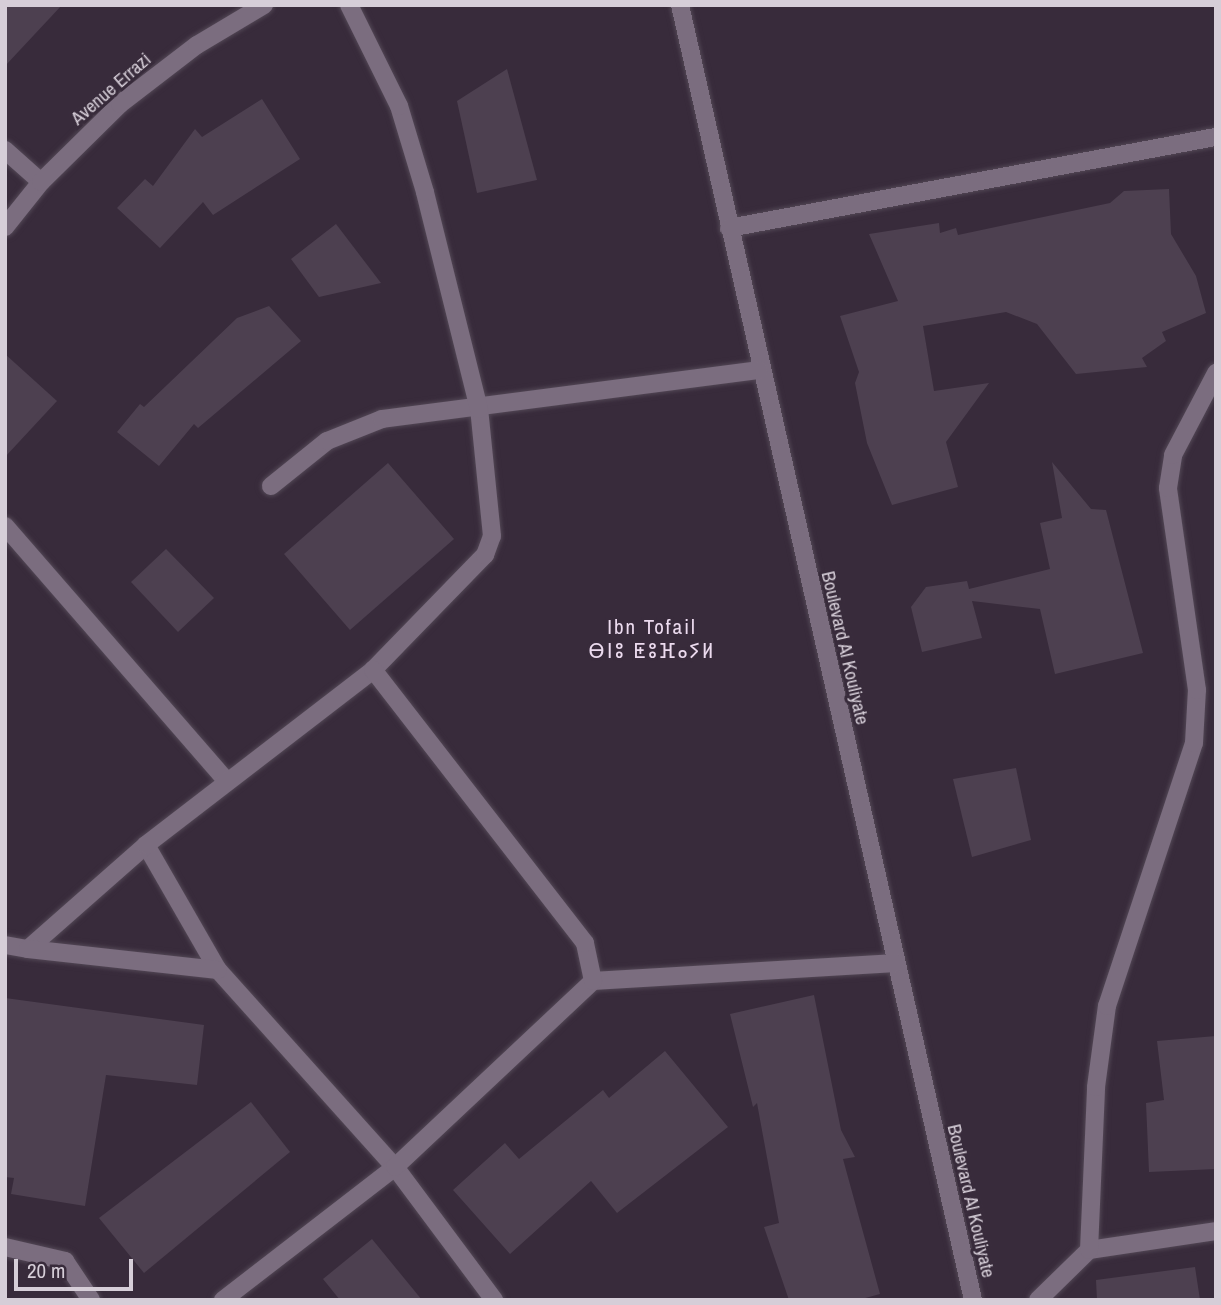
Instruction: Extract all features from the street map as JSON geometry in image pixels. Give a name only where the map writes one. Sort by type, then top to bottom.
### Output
[{"type":"street","name":"Avenue Errazi","points":[[5,227],[41,181],[120,104],[197,45],[264,5]]},
{"type":"street","points":[[28,949],[146,845],[226,780],[373,670],[485,555],[492,536],[479,409],[399,106],[349,5]]},
{"type":"street","name":"Boulevard Al Kouliyate","points":[[680,5],[759,370],[972,1300]]},
{"type":"street","points":[[729,228],[1216,137]]},
{"type":"street","points":[[5,150],[41,181]]},
{"type":"street","points":[[271,486],[350,428],[759,370]]},
{"type":"street","points":[[1089,1250],[1096,1087],[1107,1006],[1194,743],[1197,690],[1168,488],[1173,455],[1216,373]]},
{"type":"street","points":[[5,526],[226,780]]},
{"type":"street","points":[[373,670],[585,943],[593,981]]},
{"type":"street","points":[[146,845],[218,970],[395,1167],[494,1300]]},
{"type":"street","points":[[5,945],[218,970]]},
{"type":"street","points":[[223,1300],[395,1167],[593,981],[895,963]]},
{"type":"street","points":[[1038,1300],[1089,1250],[1216,1231]]},
{"type":"street","points":[[5,1247],[65,1261],[91,1300]]},
{"type":"building","points":[[5,5],[62,5],[5,66]]},
{"type":"building","points":[[507,69],[537,180],[477,193],[457,101]]},
{"type":"building","points":[[262,99],[300,159],[213,215],[203,202],[160,248],[117,208],[145,179],[153,186],[195,129],[202,137]]},
{"type":"building","points":[[1169,189],[1171,234],[1196,276],[1206,313],[1162,332],[1166,341],[1142,358],[1147,367],[1076,374],[1037,324],[1006,312],[923,326],[934,391],[989,383],[946,442],[958,487],[892,505],[867,443],[855,383],[859,372],[840,316],[898,301],[869,234],[939,223],[940,233],[956,228],[958,235],[1110,203],[1124,191]]},
{"type":"building","points":[[336,224],[381,283],[319,297],[291,259]]},
{"type":"building","points":[[269,306],[301,341],[198,428],[194,424],[159,466],[117,432],[140,404],[144,407],[237,318]]},
{"type":"building","points":[[5,354],[57,401],[5,457]]},
{"type":"building","points":[[1052,462],[1091,509],[1106,510],[1143,653],[1055,674],[1040,609],[972,601],[982,638],[922,652],[911,607],[926,587],[967,581],[969,589],[1050,569],[1040,523],[1062,518]]},
{"type":"building","points":[[388,463],[454,539],[350,630],[284,554]]},
{"type":"building","points":[[166,549],[214,598],[178,632],[131,582]]},
{"type":"building","points":[[1016,768],[1031,840],[972,857],[953,779]]},
{"type":"building","points":[[814,995],[841,1130],[855,1157],[843,1159],[880,1294],[858,1300],[789,1300],[764,1227],[779,1223],[757,1103],[753,1107],[730,1014]]},
{"type":"building","points":[[5,998],[204,1025],[197,1085],[106,1075],[85,1206],[11,1194],[14,1178],[5,1177]]},
{"type":"building","points":[[1216,1036],[1216,1169],[1149,1172],[1146,1103],[1164,1100],[1157,1041]]},
{"type":"building","points":[[665,1051],[728,1127],[617,1213],[591,1181],[510,1254],[453,1190],[505,1143],[519,1159],[603,1090],[609,1098]]},
{"type":"building","points":[[251,1102],[290,1152],[144,1273],[99,1218]]},
{"type":"building","points":[[372,1239],[422,1300],[340,1300],[323,1279]]},
{"type":"building","points":[[1195,1267],[1200,1300],[1097,1300],[1096,1280]]},
{"type":"district","name":"Ibn Tofail ⴱⵏⵓ ⵟⵓⴼⴰⵢⵍ","points":[[652,639]]}]
